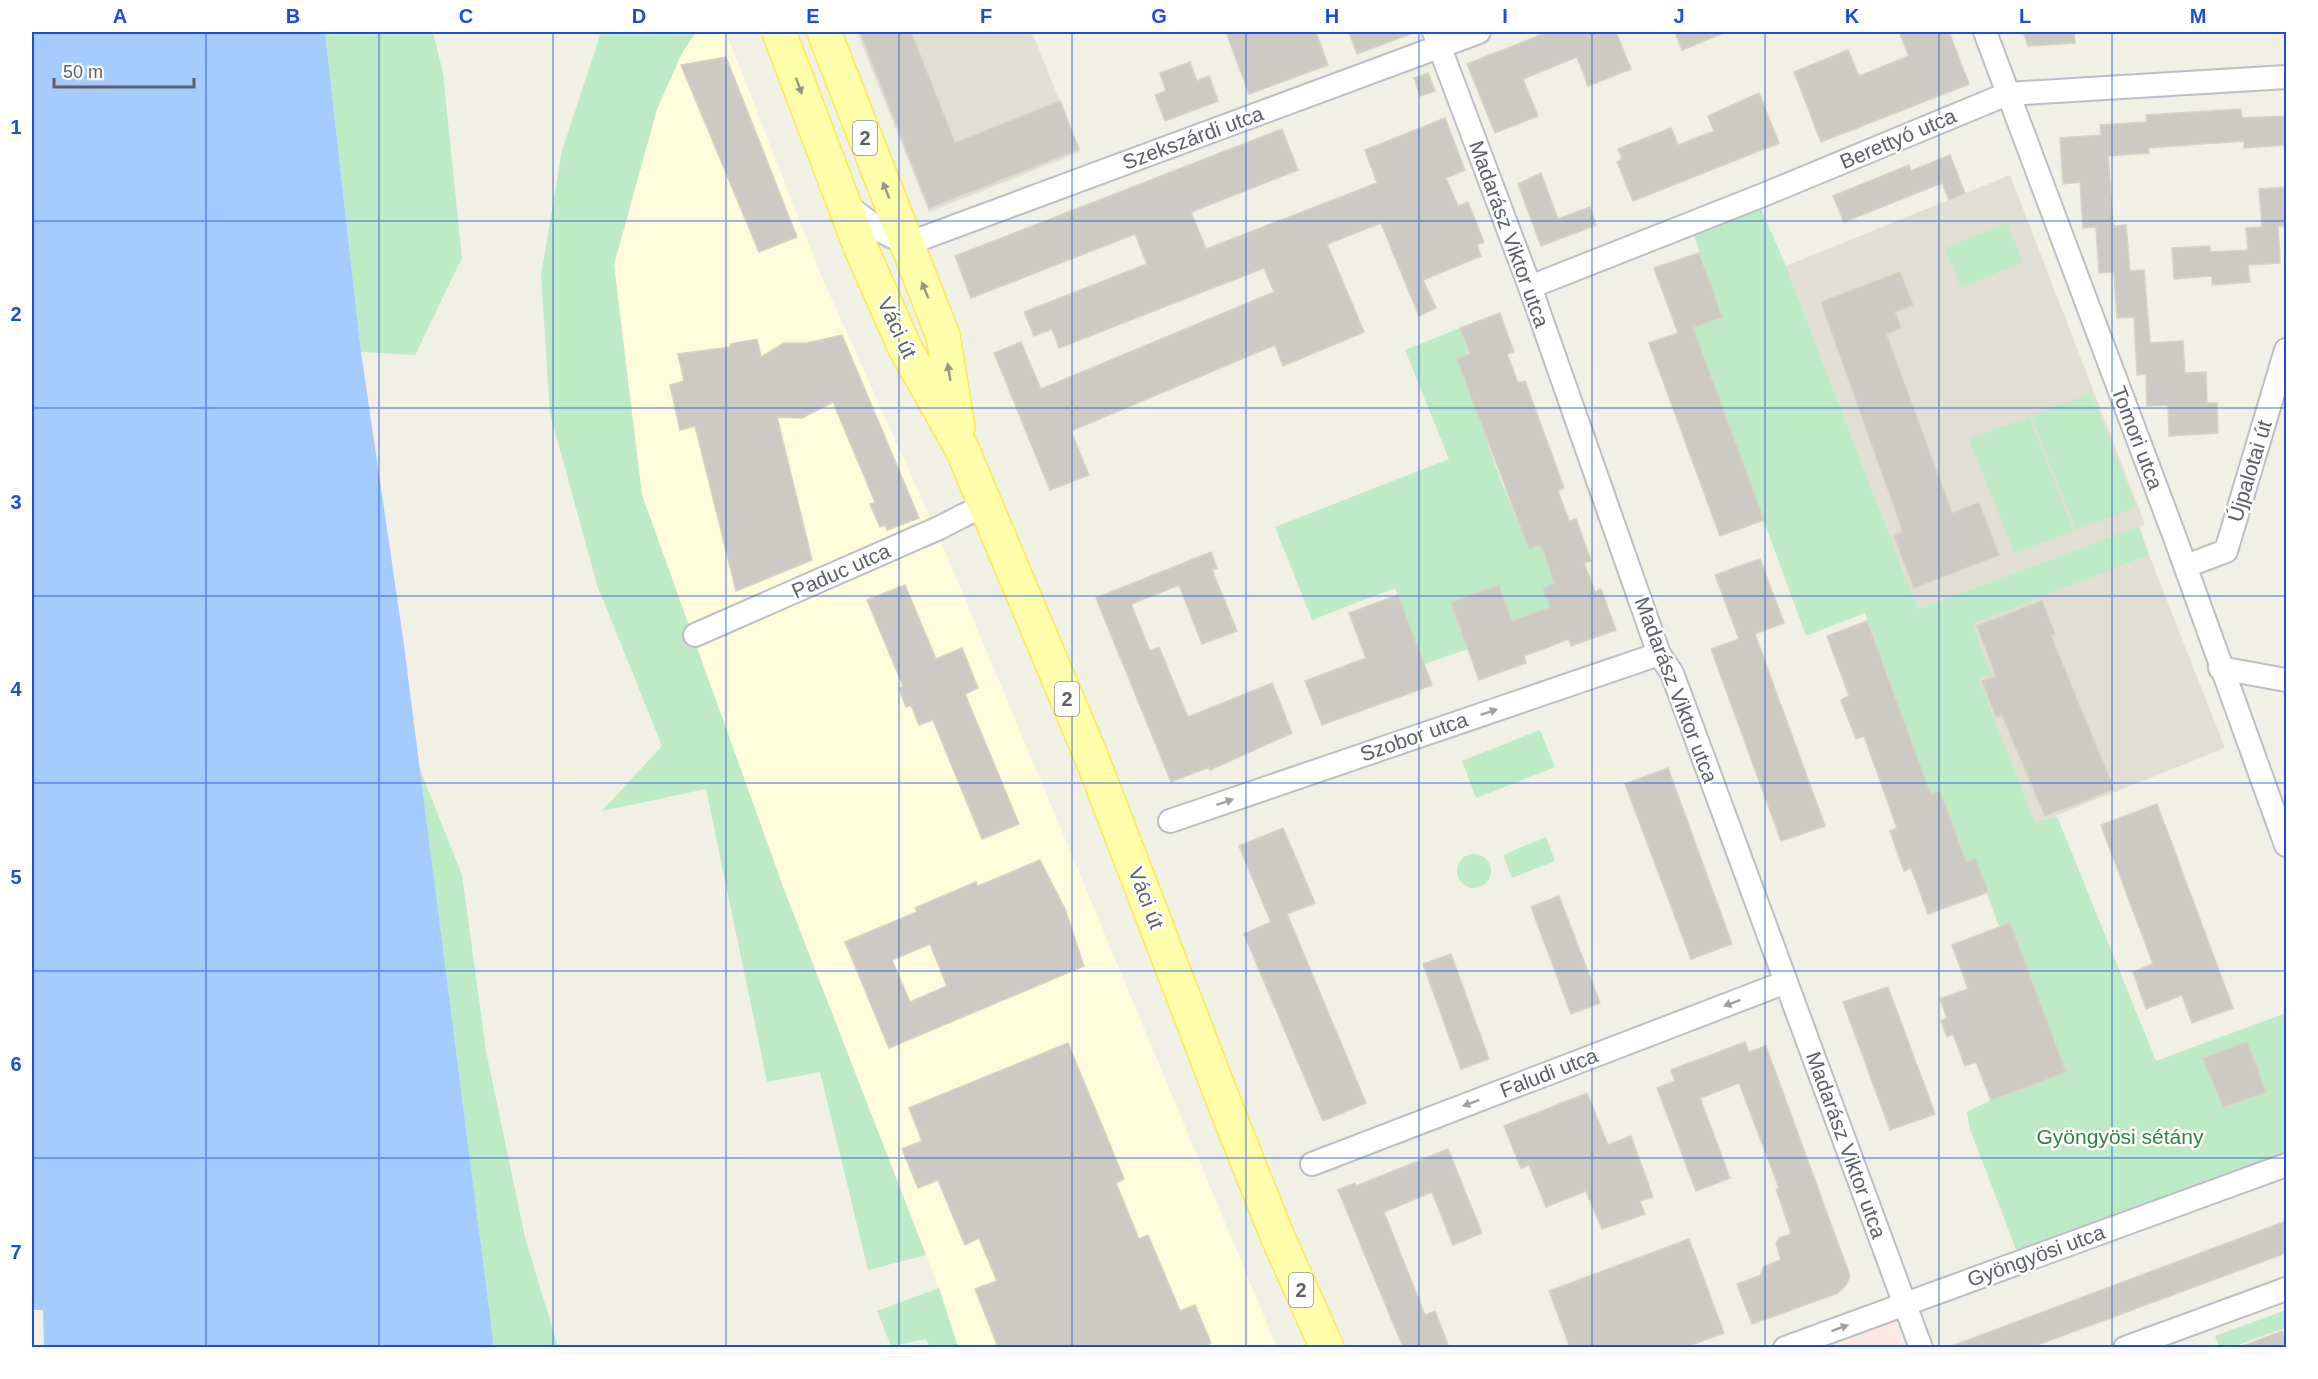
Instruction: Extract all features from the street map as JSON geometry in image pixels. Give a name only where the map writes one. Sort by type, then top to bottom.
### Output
[{"type":"main road","name":"Váci út","points":[[779,32],[842,202],[905,348],[962,449],[986,504],[1091,756],[1276,1233],[1327,1347]]},
{"type":"main road","name":"Váci út","points":[[824,32],[943,336],[962,449]]},
{"type":"street","name":"Szekszárdi utca","points":[[907,244],[1437,39],[1479,32]]},
{"type":"street","name":"Tomori utca","points":[[1985,32],[2186,566],[2220,668],[2286,845]]},
{"type":"street","name":"Madarász Viktor utca","points":[[1437,39],[1530,287],[1659,654],[1672,673],[1903,1305],[1921,1347]]},
{"type":"street","name":"Berettyó utca","points":[[1530,287],[1750,201],[2007,94],[2286,77]]},
{"type":"street","points":[[842,202],[882,231],[907,244]]},
{"type":"street","name":"Újpalotai út","points":[[2186,566],[2226,551],[2277,417],[2286,350]]},
{"type":"street","name":"Paduc utca","points":[[695,635],[939,528],[986,504]]},
{"type":"street","name":"Szobor utca","points":[[1170,822],[1659,654]]},
{"type":"street","points":[[2220,668],[2286,680]]},
{"type":"street","name":"Faludi utca","points":[[1312,1164],[1786,982]]},
{"type":"street","name":"Gyöngyösi utca","points":[[1785,1347],[2286,1165]]},
{"type":"street","points":[[2125,1347],[2286,1288]]},
{"type":"shaded area","points":[[696,32],[726,32],[820,273],[942,544],[1277,1347],[958,1347],[939,1288],[785,892],[642,495],[614,265],[657,109],[682,53]]},
{"type":"shaded area","points":[[857,32],[1032,32],[1080,152],[929,212]]},
{"type":"shaded area","points":[[2010,175],[2145,524],[1918,609],[1786,266]]},
{"type":"shaded area","points":[[2149,555],[2225,748],[2035,824],[1979,679],[1991,674],[1971,624]]},
{"type":"shaded area","points":[[1893,1322],[1902,1347],[1831,1347]]},
{"type":"green space","points":[[325,32],[433,32],[443,73],[462,258],[415,355],[361,352]]},
{"type":"green space","points":[[601,32],[696,32],[682,53],[657,109],[614,265],[642,495],[785,892],[926,1255],[868,1270],[820,1072],[767,1082],[706,789],[602,811],[662,746],[597,585],[550,413],[541,275],[562,151]]},
{"type":"green space","name":"Gyöngyösi sétány","points":[[1756,198],[1786,266],[1918,609],[2139,526],[2149,555],[1972,624],[1991,674],[1979,679],[2035,823],[2056,816],[2059,821],[2156,1061],[2286,1013],[2286,1165],[2020,1260],[1970,1129],[1967,1112],[1991,1100],[2066,1072],[2010,923],[1999,927],[1975,859],[1966,862],[1940,792],[1931,795],[1865,613],[1806,636],[1693,327],[1722,317],[1690,224]]},
{"type":"green space","points":[[2007,223],[2023,262],[1961,288],[1945,248]]},
{"type":"green space","points":[[1460,328],[1485,432],[1499,476],[1529,549],[1541,545],[1555,583],[1543,588],[1550,607],[1512,621],[1498,585],[1452,602],[1468,649],[1424,664],[1395,588],[1312,620],[1275,527],[1449,459],[1405,350]]},
{"type":"green space","points":[[2091,393],[2136,507],[2076,530],[2031,416]]},
{"type":"green space","points":[[2029,417],[2074,531],[2014,553],[1969,439]]},
{"type":"green space","points":[[1540,730],[1555,767],[1476,798],[1462,761]]},
{"type":"green space","points":[[419,767],[462,875],[486,1051],[525,1237],[558,1347],[494,1347]]},
{"type":"green space","points":[[1546,837],[1555,861],[1512,878],[1503,855]]},
{"type":"green space","points":[[1474,854],[1486,859],[1491,871],[1486,883],[1474,888],[1462,883],[1457,871],[1462,859]]},
{"type":"green space","points":[[939,1288],[958,1347],[930,1347],[926,1339],[891,1346],[877,1311]]},
{"type":"green space","points":[[2286,1310],[2286,1334],[2284,1328],[2233,1347],[2219,1347],[2215,1336]]},
{"type":"water","points":[[32,32],[325,32],[361,352],[403,638],[494,1347],[32,1347]]},
{"type":"pier","points":[[32,1310],[43,1310],[44,1347],[32,1347]]},
{"type":"building","points":[[860,32],[911,32],[955,143],[1060,101],[1079,149],[929,208]]},
{"type":"building","points":[[1226,32],[1316,32],[1328,65],[1249,94]]},
{"type":"building","points":[[1349,32],[1412,32],[1413,33],[1357,54]]},
{"type":"building","points":[[1548,32],[1616,32],[1631,69],[1588,86],[1577,57],[1523,79],[1538,116],[1495,133],[1467,64]]},
{"type":"building","points":[[1675,32],[1726,32],[1682,50]]},
{"type":"building","points":[[1899,32],[1949,32],[1969,84],[1821,142],[1794,72],[1848,50],[1859,76],[1909,56]]},
{"type":"building","points":[[2023,32],[2074,32],[2075,43],[2028,46]]},
{"type":"building","points":[[726,57],[797,237],[759,252],[681,65]]},
{"type":"building","points":[[1190,62],[1197,81],[1209,76],[1218,101],[1165,121],[1155,95],[1166,91],[1160,73]]},
{"type":"building","points":[[1428,73],[1435,91],[1420,96],[1414,78]]},
{"type":"building","points":[[1759,93],[1779,143],[1633,201],[1617,162],[1622,159],[1618,149],[1671,128],[1678,145],[1714,131],[1708,116]]},
{"type":"building","points":[[2241,109],[2242,118],[2286,116],[2286,145],[2244,148],[2244,141],[2148,148],[2149,153],[2108,156],[2113,226],[2126,225],[2130,271],[2144,270],[2150,343],[2183,341],[2185,373],[2206,372],[2207,403],[2217,403],[2218,433],[2169,436],[2168,405],[2147,406],[2146,374],[2137,375],[2134,317],[2117,318],[2114,272],[2099,273],[2096,227],[2083,228],[2080,182],[2063,184],[2060,138],[2101,135],[2100,125],[2147,122],[2146,115]]},
{"type":"building","points":[[1445,118],[1465,170],[1446,178],[1458,206],[1468,202],[1484,242],[1477,245],[1481,256],[1423,280],[1436,308],[1419,316],[1381,223],[1327,244],[1364,332],[1283,366],[1275,345],[1071,431],[1089,475],[1050,490],[994,353],[1021,342],[1041,389],[1274,292],[1264,268],[1059,348],[1052,329],[1034,336],[1024,312],[1147,264],[1135,234],[971,298],[955,256],[1282,129],[1298,170],[1191,212],[1206,249],[1377,183],[1365,150]]},
{"type":"building","points":[[1950,155],[1965,193],[1949,200],[1942,183],[1844,222],[1833,196],[1909,165],[1911,171]]},
{"type":"building","points":[[1541,173],[1558,219],[1590,207],[1596,225],[1541,246],[1518,184]]},
{"type":"building","points":[[2286,187],[2286,226],[2278,226],[2280,263],[2248,265],[2250,282],[2212,285],[2212,276],[2174,279],[2172,248],[2210,246],[2210,252],[2248,250],[2246,228],[2262,227],[2259,189]]},
{"type":"building","points":[[1699,253],[1722,317],[1693,328],[1764,520],[1720,536],[1649,343],[1678,333],[1654,268]]},
{"type":"building","points":[[1900,272],[1913,305],[1895,312],[1901,328],[1886,334],[1952,513],[1979,503],[1999,555],[1914,588],[1894,536],[1903,532],[1821,302]]},
{"type":"building","points":[[1500,313],[1514,352],[1507,354],[1518,383],[1525,381],[1564,488],[1558,491],[1569,521],[1576,519],[1591,561],[1584,563],[1595,592],[1601,589],[1616,630],[1571,646],[1569,639],[1524,656],[1526,663],[1479,680],[1451,602],[1499,585],[1512,621],[1550,607],[1543,588],[1555,583],[1541,545],[1529,549],[1457,359],[1470,354],[1460,328]]},
{"type":"building","points":[[842,335],[919,518],[887,530],[885,525],[880,527],[870,504],[875,502],[833,402],[802,418],[777,417],[812,560],[736,591],[695,426],[680,430],[670,385],[684,381],[678,354],[731,347],[730,344],[757,339],[761,357],[784,343],[807,343]]},
{"type":"building","points":[[1211,552],[1217,568],[1212,570],[1237,631],[1202,644],[1179,585],[1131,604],[1150,651],[1159,647],[1188,717],[1272,683],[1292,733],[1210,770],[1209,767],[1171,782],[1096,598]]},
{"type":"building","points":[[1760,559],[1784,623],[1755,634],[1825,826],[1781,841],[1711,649],[1739,639],[1715,575]]},
{"type":"building","points":[[905,585],[936,659],[962,648],[978,688],[965,694],[1019,824],[982,839],[933,720],[919,725],[911,705],[906,707],[899,688],[903,686],[867,600]]},
{"type":"building","points":[[1398,595],[1432,685],[1322,725],[1305,681],[1366,658],[1349,613]]},
{"type":"building","points":[[2042,601],[2055,634],[2051,636],[2114,789],[2045,816],[2002,715],[1996,717],[1982,681],[1996,676],[1977,626]]},
{"type":"building","points":[[1867,621],[1931,795],[1940,791],[1966,862],[1975,858],[1988,892],[1928,914],[1911,868],[1904,871],[1890,831],[1897,828],[1864,736],[1856,739],[1841,700],[1849,696],[1827,636]]},
{"type":"building","points":[[1668,768],[1732,944],[1691,959],[1625,784]]},
{"type":"building","points":[[2157,804],[2233,1008],[2192,1023],[2182,995],[2146,1009],[2133,972],[2153,964],[2101,825]]},
{"type":"building","points":[[1283,828],[1315,903],[1287,914],[1366,1103],[1323,1121],[1244,934],[1271,922],[1239,846]]},
{"type":"building","points":[[1040,860],[1065,909],[1084,966],[889,1048],[845,942],[917,912],[915,908],[976,882],[978,886]],"holes":[[[930,944],[947,986],[910,1002],[892,960]]]},
{"type":"building","points":[[1559,896],[1600,1003],[1571,1014],[1531,907]]},
{"type":"building","points":[[2010,923],[2066,1072],[1991,1100],[1976,1062],[1965,1066],[1953,1034],[1947,1037],[1941,1021],[1947,1018],[1940,999],[1968,989],[1952,945]]},
{"type":"building","points":[[1451,954],[1489,1059],[1461,1069],[1423,964]]},
{"type":"building","points":[[1888,987],[1935,1114],[1890,1130],[1843,1002]]},
{"type":"building","points":[[1745,1042],[1749,1052],[1766,1046],[1850,1276],[1846,1285],[1838,1293],[1752,1324],[1737,1284],[1761,1275],[1763,1267],[1781,1260],[1776,1243],[1779,1238],[1791,1234],[1776,1189],[1779,1188],[1739,1083],[1700,1098],[1730,1178],[1696,1191],[1657,1088],[1675,1081],[1671,1070]]},
{"type":"building","points":[[2247,1042],[2266,1092],[2223,1107],[2203,1058]]},
{"type":"building","points":[[1068,1043],[1124,1179],[1116,1183],[1139,1239],[1148,1235],[1180,1311],[1195,1305],[1211,1343],[1201,1347],[998,1347],[975,1289],[997,1281],[979,1238],[965,1245],[938,1180],[918,1188],[902,1149],[922,1141],[909,1108]]},
{"type":"building","points":[[1587,1093],[1608,1145],[1631,1136],[1653,1197],[1640,1201],[1645,1214],[1602,1229],[1586,1191],[1546,1207],[1529,1165],[1521,1168],[1504,1126]]},
{"type":"building","points":[[1448,1149],[1482,1233],[1453,1245],[1432,1192],[1384,1212],[1425,1315],[1435,1311],[1449,1347],[1403,1347],[1338,1190],[1355,1183],[1356,1186]]},
{"type":"building","points":[[2286,1221],[2286,1253],[2032,1347],[1949,1347]]},
{"type":"building","points":[[1689,1239],[1724,1333],[1686,1347],[1570,1347],[1549,1291]]},
{"type":"building","points":[[2282,1331],[2286,1347],[2243,1347],[2243,1346]]}]
